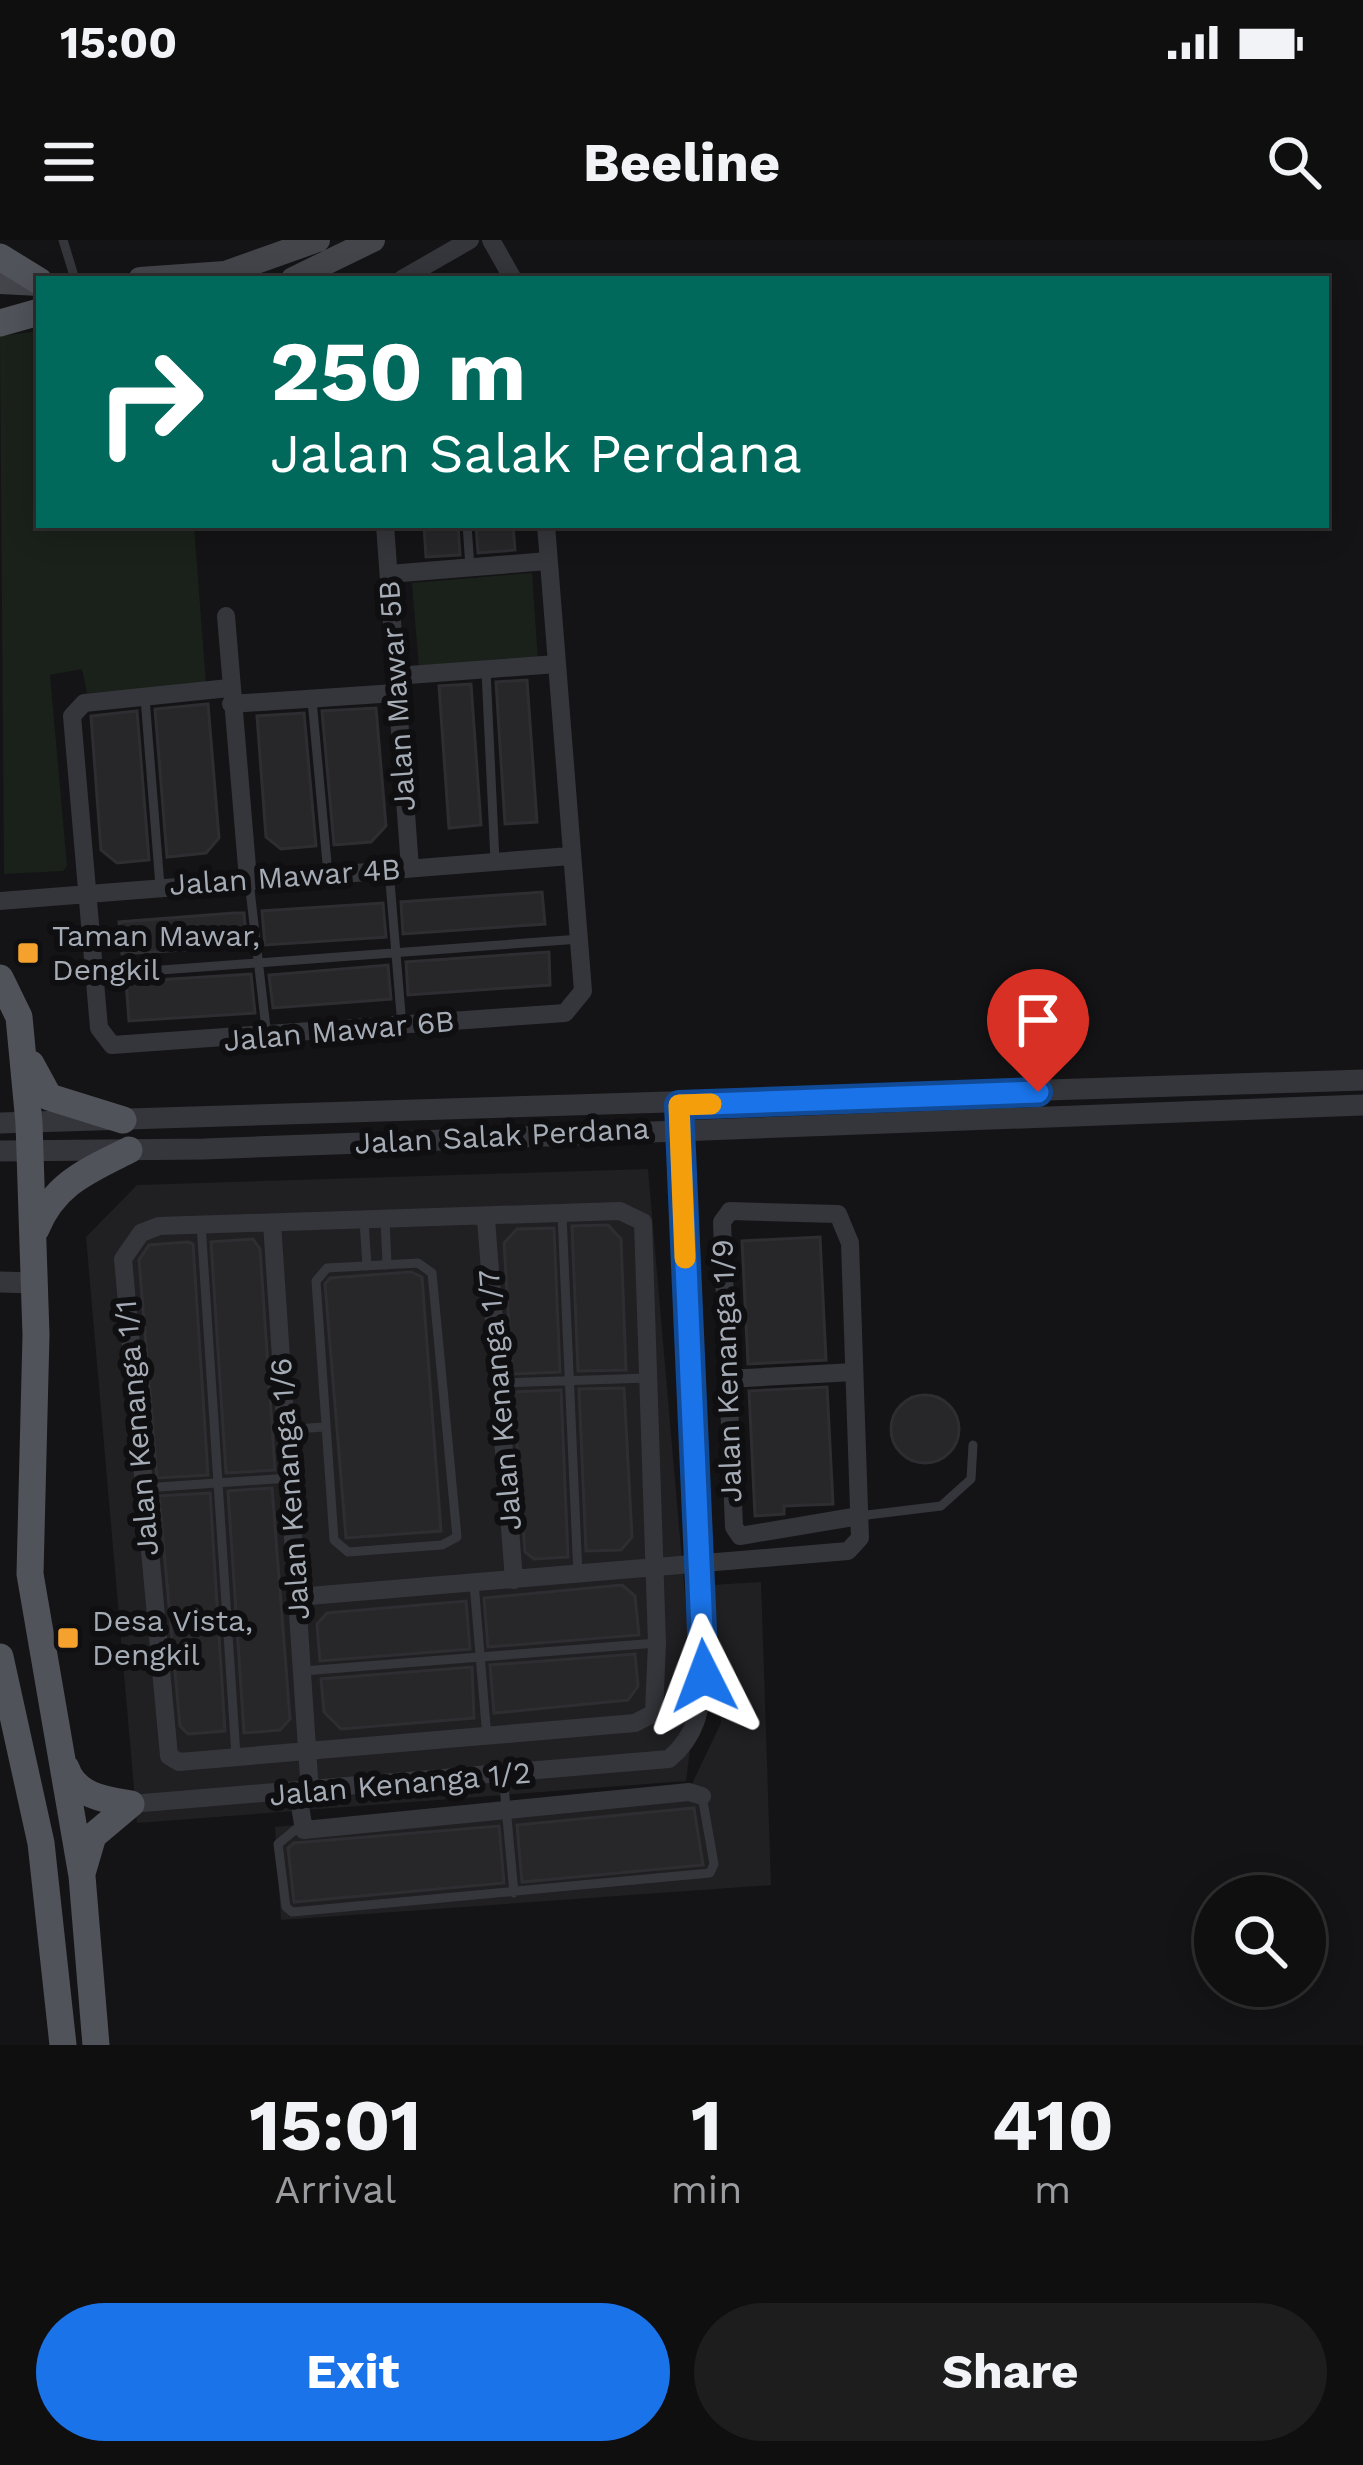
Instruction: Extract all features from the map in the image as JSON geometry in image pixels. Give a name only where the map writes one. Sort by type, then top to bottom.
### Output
[{"type":"main road","points":[[182,276],[225,273],[318,240]]},
{"type":"main road","points":[[299,276],[373,240]]},
{"type":"main road","points":[[0,256],[36,281]]},
{"type":"main road","points":[[0,282],[36,283]]},
{"type":"main road","points":[[0,312],[36,311]]},
{"type":"main road","points":[[0,323],[36,312]]},
{"type":"main road","points":[[0,978],[19,1017],[30,1137],[35,1289],[30,1574],[82,1876],[96,2045]]},
{"type":"main road","points":[[23,1043],[49,1097],[123,1120]]},
{"type":"main road","points":[[34,1233],[48,1199],[61,1187],[129,1150]]},
{"type":"main road","points":[[0,1658],[41,1843],[63,2045]]},
{"type":"main road","points":[[59,1748],[70,1780],[89,1794],[131,1804]]},
{"type":"main road","points":[[82,1876],[93,1836],[131,1804]]},
{"type":"street","points":[[407,276],[470,240]]},
{"type":"street","points":[[490,240],[510,276]]},
{"type":"street","name":"Jalan Mawar 5B","points":[[385,528],[400,868]]},
{"type":"street","points":[[546,528],[580,939]]},
{"type":"street","points":[[389,574],[548,561]]},
{"type":"street","points":[[226,616],[248,879]]},
{"type":"street","points":[[93,975],[72,716],[83,703],[230,696],[312,699],[557,664]]},
{"type":"street","name":"Jalan Mawar 4B","points":[[0,901],[570,856]]},
{"type":"street","name":"Jalan Mawar 6B","points":[[93,975],[98,1028],[112,1045],[267,1037],[565,1013],[583,991],[580,939]]},
{"type":"street","name":"Jalan Salak Perdana","points":[[0,1123],[30,1137],[129,1150],[1363,1080]]},
{"type":"street","points":[[1304,1082],[1306,1108]]},
{"type":"street","name":"Jalan Salak Perdana","points":[[0,1150],[30,1137],[123,1120],[1363,1105]]},
{"type":"street","points":[[679,1116],[698,1565]]},
{"type":"street","points":[[201,1224],[486,1219],[620,1211],[643,1222],[657,1643],[657,1704],[646,1721],[237,1761]]},
{"type":"street","name":"Jalan Kenanga 1/9","points":[[854,1372],[850,1243],[838,1214],[730,1211],[722,1222],[734,1527],[740,1536],[859,1516]]},
{"type":"street","name":"Jalan Kenanga 1/7","points":[[486,1219],[514,1580]]},
{"type":"street","name":"Jalan Kenanga 1/6","points":[[272,1223],[307,1755],[301,1825]]},
{"type":"street","name":"Jalan Kenanga 1/1","points":[[201,1224],[159,1226],[131,1244],[123,1259],[169,1756],[179,1762],[237,1761]]},
{"type":"street","points":[[0,1282],[35,1289]]},
{"type":"street","points":[[0,1294],[35,1289]]},
{"type":"street","points":[[297,1598],[848,1551],[860,1538],[854,1372],[728,1379]]},
{"type":"street","name":"Jalan Kenanga 1/2","points":[[131,1804],[304,1794],[669,1759],[687,1743],[700,1713],[704,1676],[698,1565]]},
{"type":"street","points":[[301,1825],[304,1830],[689,1792],[702,1796]]},
{"type":"lane","points":[[63,240],[74,276]]},
{"type":"lane","points":[[467,528],[470,569]]},
{"type":"lane","points":[[486,671],[495,861]]},
{"type":"lane","points":[[145,698],[160,886]]},
{"type":"lane","points":[[312,699],[328,874]]},
{"type":"lane","points":[[400,868],[396,952],[402,1026]]},
{"type":"lane","points":[[248,879],[267,1037]]},
{"type":"lane","points":[[93,975],[580,939]]},
{"type":"lane","points":[[562,1214],[578,1575]]},
{"type":"lane","points":[[374,1221],[387,1265]]},
{"type":"lane","points":[[367,1266],[374,1221]]},
{"type":"lane","points":[[201,1224],[237,1761]]},
{"type":"lane","points":[[418,1263],[432,1273],[455,1540],[359,1553],[338,1547],[322,1427],[316,1281],[327,1268],[367,1266],[418,1263]]},
{"type":"lane","points":[[499,1383],[647,1378]]},
{"type":"lane","points":[[286,1430],[322,1427]]},
{"type":"lane","points":[[859,1516],[941,1506],[970,1479],[973,1445]]},
{"type":"lane","points":[[142,1488],[289,1478]]},
{"type":"lane","points":[[474,1583],[487,1738]]},
{"type":"lane","points":[[302,1671],[657,1643]]},
{"type":"lane","points":[[503,1775],[514,1893]]},
{"type":"lane","points":[[301,1825],[278,1844],[286,1907],[292,1912],[710,1873],[714,1864],[702,1796]]},
{"type":"shaded area","points":[[36,331],[36,528],[194,528],[206,685],[87,693],[82,669],[50,675],[67,866],[63,871],[4,874],[0,336]]},
{"type":"shaded area","points":[[532,573],[538,661],[419,668],[412,583]]},
{"type":"shaded area","points":[[648,1169],[695,1711],[686,1781],[137,1823],[86,1237],[137,1185]]},
{"type":"shaded area","points":[[761,1582],[771,1885],[281,1920],[275,1827],[691,1786],[721,1723],[712,1585]]},
{"type":"building","points":[[424,528],[458,528],[460,555],[426,557]]},
{"type":"building","points":[[476,528],[513,528],[515,550],[478,553]]},
{"type":"building","points":[[527,680],[537,822],[505,824],[496,682]]},
{"type":"building","points":[[471,684],[481,825],[449,828],[439,686]]},
{"type":"building","points":[[208,704],[219,838],[206,853],[167,857],[155,709]]},
{"type":"building","points":[[376,708],[386,826],[371,842],[334,845],[322,711]]},
{"type":"building","points":[[137,711],[149,860],[117,863],[101,850],[91,716]]},
{"type":"building","points":[[304,713],[316,846],[281,849],[266,837],[257,716]]},
{"type":"building","points":[[542,892],[545,924],[403,934],[401,902]]},
{"type":"building","points":[[383,903],[386,937],[265,945],[262,911]]},
{"type":"building","points":[[244,913],[247,946],[122,954],[119,922]]},
{"type":"building","points":[[549,952],[550,985],[408,995],[406,962]]},
{"type":"building","points":[[388,965],[391,999],[273,1008],[269,975]]},
{"type":"building","points":[[251,974],[255,1013],[129,1021],[126,982]]},
{"type":"building","points":[[608,1225],[621,1239],[626,1370],[578,1371],[572,1226]]},
{"type":"building","points":[[554,1228],[560,1372],[512,1374],[504,1243],[517,1229]]},
{"type":"building","points":[[820,1237],[826,1360],[748,1364],[742,1241]]},
{"type":"building","points":[[253,1239],[260,1249],[275,1470],[226,1473],[211,1242]]},
{"type":"building","points":[[193,1244],[208,1475],[157,1478],[139,1260],[149,1245]]},
{"type":"building","points":[[411,1272],[422,1277],[441,1531],[346,1538],[325,1284],[330,1278]]},
{"type":"building","points":[[827,1387],[833,1504],[784,1506],[784,1514],[755,1516],[749,1391]]},
{"type":"building","points":[[624,1388],[632,1537],[621,1550],[586,1551],[579,1389]]},
{"type":"building","points":[[561,1390],[568,1557],[534,1559],[525,1552],[513,1392]]},
{"type":"building","points":[[925,1395],[949,1405],[959,1429],[949,1453],[925,1463],[901,1453],[891,1429],[901,1405]]},
{"type":"building","points":[[272,1488],[290,1719],[280,1730],[244,1733],[228,1491]]},
{"type":"building","points":[[210,1493],[225,1731],[188,1734],[180,1726],[159,1496]]},
{"type":"building","points":[[622,1585],[635,1596],[639,1635],[488,1647],[484,1598]]},
{"type":"building","points":[[466,1601],[470,1649],[320,1661],[317,1624],[327,1613]]},
{"type":"building","points":[[635,1654],[638,1686],[628,1700],[494,1713],[490,1665]]},
{"type":"building","points":[[472,1667],[474,1718],[341,1729],[324,1712],[321,1679]]},
{"type":"building","points":[[694,1808],[703,1865],[522,1882],[517,1825]]},
{"type":"building","points":[[499,1826],[504,1883],[294,1902],[288,1848],[294,1843]]},
{"type":"slow traffic","points":[[685,1258],[679,1105],[711,1104]]},
{"type":"place","name":"Taman Mawar, Dengkil","points":[[28,953]]},
{"type":"place","name":"Desa Vista, Dengkil","points":[[68,1638]]},
{"type":"route","points":[[704,1676],[679,1105],[1038,1092]]}]
